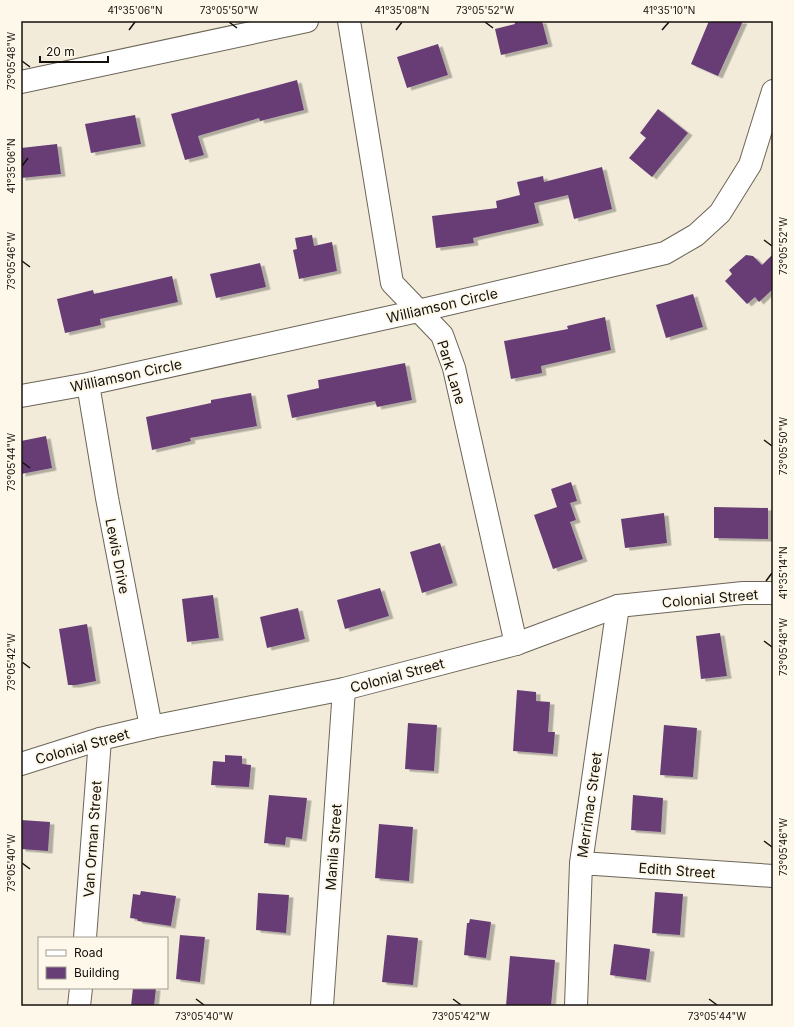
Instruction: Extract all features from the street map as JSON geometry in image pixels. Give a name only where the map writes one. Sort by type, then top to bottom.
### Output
[{"type":"street","points":[[21,82],[307,21]]},
{"type":"street","name":"Park Lane","points":[[349,21],[392,283],[442,335],[454,368],[516,644]]},
{"type":"street","name":"Williamson Circle","points":[[21,396],[88,384],[418,311],[664,253],[696,235],[720,213],[750,165],[773,91]]},
{"type":"street","name":"Lewis Drive","points":[[88,384],[107,498],[151,727]]},
{"type":"street","name":"Colonial Street","points":[[21,764],[100,739],[151,727],[344,689],[516,644],[618,606],[742,593],[773,593]]},
{"type":"street","name":"Merrimac Street","points":[[576,1006],[581,863],[618,606]]},
{"type":"street","name":"Manila Street","points":[[322,1006],[344,689]]},
{"type":"street","name":"Van Orman Street","points":[[85,937],[100,739]]},
{"type":"street","name":"Edith Street","points":[[581,863],[773,876]]},
{"type":"street","points":[[79,1006],[81,989]]},
{"type":"building","points":[[514,21],[542,21],[548,44],[501,55],[495,29],[515,24]]},
{"type":"building","points":[[709,21],[743,21],[718,76],[691,64]]},
{"type":"building","points":[[438,44],[448,75],[407,88],[397,57]]},
{"type":"building","points":[[297,80],[304,110],[260,121],[259,118],[198,136],[204,155],[185,160],[171,114]]},
{"type":"building","points":[[658,109],[688,133],[652,177],[629,158],[646,138],[640,133]]},
{"type":"building","points":[[135,115],[141,144],[91,153],[85,124]]},
{"type":"building","points":[[57,144],[61,174],[21,178],[21,148]]},
{"type":"building","points":[[602,167],[612,209],[574,219],[568,195],[534,203],[539,223],[473,238],[474,243],[436,248],[432,216],[497,208],[496,201],[520,195],[517,182],[543,176],[544,182]]},
{"type":"building","points":[[312,235],[314,246],[332,242],[337,271],[299,279],[293,250],[297,249],[295,238]]},
{"type":"building","points":[[773,254],[773,289],[759,302],[755,297],[747,304],[725,281],[732,274],[729,270],[746,255],[753,256],[762,265]]},
{"type":"building","points":[[260,263],[266,287],[216,298],[210,274]]},
{"type":"building","points":[[172,276],[178,302],[100,319],[101,325],[65,333],[57,299],[93,290],[94,294]]},
{"type":"building","points":[[693,294],[703,327],[666,338],[656,305]]},
{"type":"building","points":[[605,317],[611,350],[541,366],[542,373],[511,379],[504,341],[568,329],[567,326]]},
{"type":"building","points":[[405,363],[412,400],[377,407],[375,401],[292,418],[287,395],[319,388],[318,380]]},
{"type":"building","points":[[251,393],[257,426],[190,438],[191,441],[152,450],[146,417],[211,403],[211,400]]},
{"type":"building","points":[[46,436],[52,468],[21,474],[21,441]]},
{"type":"building","points":[[571,482],[577,501],[570,503],[576,520],[570,522],[583,559],[553,569],[534,515],[557,507],[551,489]]},
{"type":"building","points":[[714,507],[768,508],[768,539],[714,538]]},
{"type":"building","points":[[664,513],[667,543],[625,548],[621,519]]},
{"type":"building","points":[[440,543],[453,583],[422,593],[410,552]]},
{"type":"building","points":[[380,588],[389,616],[345,629],[337,600]]},
{"type":"building","points":[[213,595],[219,638],[187,642],[182,599]]},
{"type":"building","points":[[298,608],[305,639],[267,648],[260,617]]},
{"type":"building","points":[[87,624],[96,681],[68,685],[59,629]]},
{"type":"building","points":[[720,633],[727,676],[701,679],[696,636]]},
{"type":"building","points":[[517,690],[536,692],[536,701],[550,702],[548,732],[555,732],[553,754],[513,751]]},
{"type":"building","points":[[408,723],[437,725],[434,771],[405,769]]},
{"type":"building","points":[[664,725],[697,728],[693,777],[660,775]]},
{"type":"building","points":[[225,755],[242,756],[242,764],[251,765],[249,787],[211,785],[213,761],[225,762]]},
{"type":"building","points":[[269,795],[307,798],[302,839],[286,837],[285,845],[264,843]]},
{"type":"building","points":[[633,795],[663,798],[661,832],[631,830]]},
{"type":"building","points":[[21,820],[50,822],[48,851],[21,849]]},
{"type":"building","points":[[379,824],[413,827],[409,881],[375,878]]},
{"type":"building","points":[[141,891],[176,896],[171,926],[138,921],[137,919],[130,918],[133,894],[140,895]]},
{"type":"building","points":[[655,892],[683,894],[680,935],[652,933]]},
{"type":"building","points":[[258,893],[289,895],[286,933],[256,930]]},
{"type":"building","points":[[470,919],[491,922],[486,958],[464,955],[467,923],[469,923]]},
{"type":"building","points":[[180,935],[205,937],[200,982],[176,979]]},
{"type":"building","points":[[387,935],[418,938],[413,985],[382,982]]},
{"type":"building","points":[[614,944],[650,949],[646,980],[610,975]]},
{"type":"building","points":[[510,956],[555,960],[551,1006],[506,1006]]},
{"type":"building","points":[[133,989],[156,989],[154,1006],[131,1006]]}]
